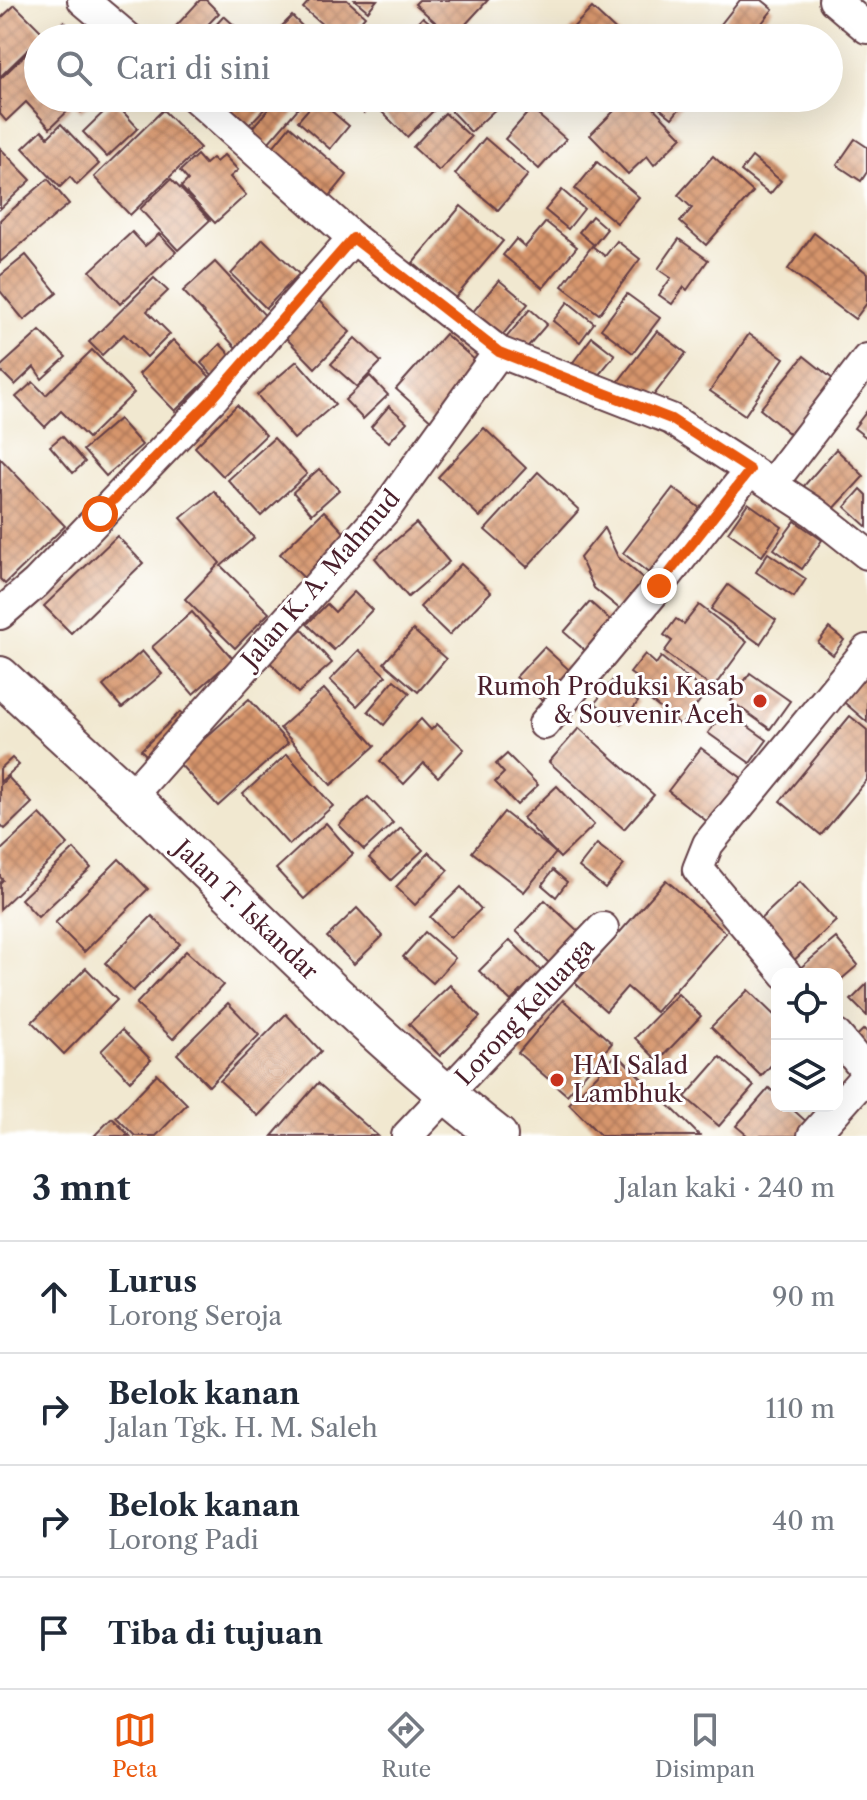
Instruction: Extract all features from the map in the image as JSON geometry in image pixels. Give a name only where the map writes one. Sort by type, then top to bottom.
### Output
[{"type":"street","points":[[83,0],[111,24]]},
{"type":"street","points":[[834,0],[867,28]]},
{"type":"street","points":[[212,112],[353,238],[499,352],[671,419],[814,512],[867,554]]},
{"type":"street","points":[[0,614],[36,583],[213,398],[353,238]]},
{"type":"street","name":"Jalan K. A. Mahmud","points":[[130,797],[385,510],[499,352]]},
{"type":"street","points":[[544,724],[659,586],[867,359]]},
{"type":"street","points":[[781,968],[698,869],[708,844],[867,650]]},
{"type":"street","name":"Jalan T. Iskandar","points":[[0,676],[397,1053],[498,1136]]},
{"type":"street","name":"Lorong Keluarga","points":[[407,1136],[603,928]]},
{"type":"street","points":[[813,1136],[867,1074],[840,1040]]},
{"type":"building","points":[[200,0],[206,0],[219,13],[208,24],[178,24]]},
{"type":"building","points":[[310,0],[347,0],[365,16],[358,24],[322,24],[303,8]]},
{"type":"building","points":[[355,0],[377,0],[368,11]]},
{"type":"building","points":[[419,0],[488,0],[466,24],[437,24],[415,4]]},
{"type":"building","points":[[740,0],[762,0],[773,9],[761,24],[721,24]]},
{"type":"building","points":[[15,5],[34,24],[24,24],[24,54],[0,77],[0,19]]},
{"type":"building","points":[[592,8],[609,24],[577,24]]},
{"type":"building","points":[[224,16],[233,24],[217,24]]},
{"type":"building","points":[[292,16],[300,24],[284,24]]},
{"type":"building","points":[[423,17],[431,24],[417,24]]},
{"type":"building","points":[[24,56],[24,104],[6,121],[0,114],[0,79]]},
{"type":"building","points":[[35,112],[67,112],[50,128]]},
{"type":"building","points":[[104,112],[123,112],[138,128],[107,157],[83,132]]},
{"type":"building","points":[[161,112],[165,112],[200,148],[130,215],[94,177]]},
{"type":"building","points":[[226,112],[261,112],[244,130]]},
{"type":"building","points":[[266,112],[295,112],[262,150],[245,136]]},
{"type":"building","points":[[306,112],[332,112],[349,126],[330,149],[298,121]]},
{"type":"building","points":[[382,112],[432,112],[407,137]]},
{"type":"building","points":[[452,112],[493,112],[471,132]]},
{"type":"building","points":[[528,112],[534,112],[566,139],[539,169],[505,139]]},
{"type":"building","points":[[613,112],[658,112],[682,137],[654,165],[647,156],[628,174],[590,135]]},
{"type":"building","points":[[445,113],[471,137],[439,171],[413,147]]},
{"type":"building","points":[[61,124],[99,164],[77,185],[70,177],[60,187],[23,148],[42,130],[48,137]]},
{"type":"building","points":[[290,126],[347,175],[326,201],[268,153]]},
{"type":"building","points":[[485,138],[528,175],[498,210],[455,174]]},
{"type":"building","points":[[855,139],[867,147],[867,172],[861,181],[837,165]]},
{"type":"building","points":[[0,148],[31,180],[0,209]]},
{"type":"building","points":[[197,155],[205,164],[212,158],[216,162],[224,155],[238,170],[230,177],[246,195],[215,223],[181,187],[188,180],[180,171]]},
{"type":"building","points":[[713,156],[753,192],[706,245],[680,222],[692,208],[678,195]]},
{"type":"building","points":[[752,157],[781,181],[770,194],[741,171]]},
{"type":"building","points":[[597,162],[639,197],[617,223],[575,189]]},
{"type":"building","points":[[48,179],[69,204],[0,262],[0,220]]},
{"type":"building","points":[[171,179],[210,220],[178,250],[140,209]]},
{"type":"building","points":[[562,190],[584,209],[568,229],[545,210]]},
{"type":"building","points":[[461,206],[503,241],[455,298],[413,263]]},
{"type":"building","points":[[592,216],[607,229],[594,245],[579,232]]},
{"type":"building","points":[[546,222],[577,247],[543,288],[503,255],[516,239],[525,247]]},
{"type":"building","points":[[132,232],[145,246],[159,234],[176,252],[120,304],[90,271]]},
{"type":"building","points":[[814,233],[867,273],[867,303],[855,319],[788,269]]},
{"type":"building","points":[[263,239],[299,274],[266,308],[231,274]]},
{"type":"building","points":[[679,239],[708,260],[687,290],[684,287],[672,304],[659,295],[671,278],[658,269]]},
{"type":"building","points":[[617,241],[640,259],[599,314],[562,286],[592,246],[605,256]]},
{"type":"building","points":[[26,255],[57,293],[24,320],[0,291],[0,276]]},
{"type":"building","points":[[215,262],[271,322],[239,351],[183,291]]},
{"type":"building","points":[[154,278],[168,291],[147,311],[170,334],[147,357],[124,334],[102,355],[89,342]]},
{"type":"building","points":[[499,280],[528,304],[496,343],[467,319]]},
{"type":"building","points":[[627,294],[660,318],[633,353],[601,329]]},
{"type":"building","points":[[319,301],[350,332],[315,368],[284,336]]},
{"type":"building","points":[[568,302],[594,323],[580,342],[553,321]]},
{"type":"building","points":[[530,309],[547,324],[517,359],[500,345]]},
{"type":"building","points":[[40,331],[66,357],[42,379],[34,367],[15,385],[0,367]]},
{"type":"building","points":[[657,331],[686,353],[647,404],[618,382]]},
{"type":"building","points":[[445,334],[483,367],[434,423],[396,389]]},
{"type":"building","points":[[749,334],[784,358],[745,415],[710,391]]},
{"type":"building","points":[[592,337],[615,355],[593,382],[571,365]]},
{"type":"building","points":[[355,338],[381,362],[357,387],[331,364]]},
{"type":"building","points":[[173,340],[210,377],[175,411],[139,374]]},
{"type":"building","points":[[220,344],[236,361],[217,380],[201,363]]},
{"type":"building","points":[[92,350],[134,393],[88,438],[61,411],[45,427],[16,397],[33,382],[46,395]]},
{"type":"building","points":[[804,356],[834,380],[790,434],[760,409]]},
{"type":"building","points":[[297,361],[335,404],[294,439],[257,395]]},
{"type":"building","points":[[370,376],[388,395],[363,419],[345,400]]},
{"type":"building","points":[[237,405],[266,435],[223,476],[195,447]]},
{"type":"building","points":[[389,406],[407,422],[389,442],[371,427]]},
{"type":"building","points":[[867,411],[867,438],[854,428]]},
{"type":"building","points":[[119,419],[142,445],[106,476],[83,450]]},
{"type":"building","points":[[484,428],[526,468],[480,517],[438,477]]},
{"type":"building","points":[[62,436],[85,462],[73,473],[50,446]]},
{"type":"building","points":[[274,438],[307,474],[261,516],[228,480]]},
{"type":"building","points":[[836,449],[864,476],[831,512],[803,487]]},
{"type":"building","points":[[0,458],[65,526],[5,584],[0,579]]},
{"type":"building","points":[[319,469],[339,490],[312,514],[293,492]]},
{"type":"building","points":[[538,472],[579,510],[527,567],[485,530]]},
{"type":"building","points":[[673,488],[709,515],[659,581],[623,553]]},
{"type":"building","points":[[861,489],[867,495],[867,527],[845,507]]},
{"type":"building","points":[[214,491],[254,538],[221,566],[269,613],[235,648],[185,599],[220,563],[181,518]]},
{"type":"building","points":[[748,503],[782,527],[762,556],[728,532]]},
{"type":"building","points":[[324,511],[353,542],[310,584],[280,554]]},
{"type":"building","points":[[795,521],[822,540],[802,569],[774,549]]},
{"type":"building","points":[[416,523],[449,562],[408,597],[375,558]]},
{"type":"building","points":[[604,528],[618,557],[650,584],[626,614],[594,588],[580,558]]},
{"type":"building","points":[[117,536],[143,563],[71,633],[44,606]]},
{"type":"building","points":[[768,553],[806,579],[794,597],[756,572]]},
{"type":"building","points":[[461,564],[491,592],[449,635],[420,607]]},
{"type":"building","points":[[728,585],[776,620],[760,644],[711,609]]},
{"type":"building","points":[[354,592],[372,610],[334,650],[307,624],[327,604],[335,612]]},
{"type":"building","points":[[590,602],[617,626],[591,656],[564,632]]},
{"type":"building","points":[[699,605],[747,642],[713,688],[664,652],[672,641],[664,635],[676,619],[684,624]]},
{"type":"building","points":[[192,612],[233,659],[193,694],[152,647]]},
{"type":"building","points":[[829,628],[844,640],[833,655],[818,643]]},
{"type":"building","points":[[302,629],[332,663],[298,693],[268,660]]},
{"type":"building","points":[[413,630],[446,659],[418,692],[384,663]]},
{"type":"building","points":[[544,647],[576,676],[548,706],[516,677]]},
{"type":"building","points":[[359,650],[386,676],[357,706],[330,680]]},
{"type":"building","points":[[142,651],[162,674],[122,708],[103,686]]},
{"type":"building","points":[[645,654],[656,664],[661,657],[706,693],[681,725],[636,689],[642,682],[630,673]]},
{"type":"building","points":[[867,664],[867,722],[839,698]]},
{"type":"building","name":"Rumoh Produksi Kasab & Souvenir Aceh","points":[[750,673],[790,701],[770,729],[731,701]]},
{"type":"building","points":[[394,680],[410,693],[384,725],[368,711]]},
{"type":"building","points":[[612,681],[638,702],[621,724],[595,703]]},
{"type":"building","points":[[324,689],[375,746],[331,785],[280,728]]},
{"type":"building","points":[[249,699],[288,743],[218,806],[178,762]]},
{"type":"building","points":[[725,710],[767,740],[750,763],[708,733]]},
{"type":"building","points":[[180,712],[197,728],[158,767],[141,750]]},
{"type":"building","points":[[850,716],[867,730],[867,780],[821,835],[780,801]]},
{"type":"building","points":[[421,719],[431,730],[437,724],[464,749],[438,777],[424,763],[404,784],[380,761]]},
{"type":"building","points":[[579,728],[654,795],[624,829],[549,762]]},
{"type":"building","points":[[701,748],[743,779],[709,823],[668,791]]},
{"type":"building","points":[[287,754],[333,806],[289,845],[243,794]]},
{"type":"building","points":[[507,754],[538,785],[517,805],[495,782],[504,773],[496,764]]},
{"type":"building","points":[[12,758],[19,765],[0,782],[0,769]]},
{"type":"building","points":[[8,777],[32,803],[5,829],[0,824],[0,785]]},
{"type":"building","points":[[557,786],[594,825],[560,858],[523,818]]},
{"type":"building","points":[[368,797],[393,823],[364,850],[339,825]]},
{"type":"building","points":[[504,812],[556,853],[524,892],[472,852]]},
{"type":"building","points":[[40,814],[68,844],[0,909],[0,883],[3,880],[0,877],[0,851]]},
{"type":"building","points":[[326,823],[353,854],[304,899],[276,869]]},
{"type":"building","points":[[401,828],[423,850],[391,880],[369,858]]},
{"type":"building","points":[[597,844],[624,865],[605,888],[579,867]]},
{"type":"building","points":[[74,849],[91,868],[38,917],[21,899]]},
{"type":"building","points":[[429,852],[448,870],[415,905],[396,887]]},
{"type":"building","points":[[119,859],[148,889],[84,952],[55,923]]},
{"type":"building","points":[[553,870],[567,882],[556,897],[542,885]]},
{"type":"building","points":[[666,880],[726,933],[656,1012],[627,987],[606,1011],[575,983]]},
{"type":"building","points":[[800,882],[836,921],[790,964],[754,925]]},
{"type":"building","points":[[461,887],[481,909],[450,938],[430,917]]},
{"type":"building","points":[[545,900],[579,932],[549,963],[516,931]]},
{"type":"building","points":[[357,908],[383,936],[354,964],[327,937]]},
{"type":"building","points":[[152,916],[180,944],[133,991],[105,963]]},
{"type":"building","points":[[425,932],[455,958],[433,983],[403,957]]},
{"type":"building","points":[[836,938],[858,965],[843,978],[843,968],[800,968]]},
{"type":"building","points":[[510,940],[541,971],[511,1001],[479,971]]},
{"type":"building","points":[[186,951],[223,985],[173,1039],[136,1004]]},
{"type":"building","points":[[86,968],[117,1000],[64,1054],[32,1022]]},
{"type":"building","points":[[867,984],[867,1016],[851,1000]]},
{"type":"building","points":[[450,985],[480,1017],[440,1056],[409,1024]]},
{"type":"building","points":[[748,990],[771,1012],[771,1065],[761,1076],[711,1027]]},
{"type":"building","points":[[678,994],[701,1016],[658,1061],[635,1038]]},
{"type":"building","points":[[563,1000],[612,1043],[567,1095],[518,1053]]},
{"type":"building","points":[[228,1003],[259,1035],[209,1086],[177,1054]]},
{"type":"building","points":[[286,1014],[321,1051],[258,1116],[220,1081]]},
{"type":"building","points":[[864,1029],[867,1032],[867,1060],[846,1046]]},
{"type":"building","points":[[122,1030],[151,1060],[130,1081],[101,1051]]},
{"type":"building","points":[[617,1054],[700,1136],[601,1136],[569,1104]]},
{"type":"building","points":[[720,1057],[754,1086],[719,1126],[685,1097]]},
{"type":"building","points":[[157,1074],[187,1104],[156,1136],[135,1136],[116,1117]]},
{"type":"building","points":[[318,1083],[378,1136],[272,1136]]},
{"type":"building","points":[[769,1088],[771,1112],[796,1112],[809,1124],[799,1136],[748,1136],[736,1126]]},
{"type":"building","points":[[112,1118],[130,1136],[94,1136]]},
{"type":"place","name":"Rumoh Produksi Kasab & Souvenir Aceh","points":[[760,701]]},
{"type":"place","name":"HAI Salad Lambhuk","points":[[557,1080]]},
{"type":"route","points":[[100,514],[213,398],[353,238],[499,352],[671,419],[750,470],[659,586]]}]
